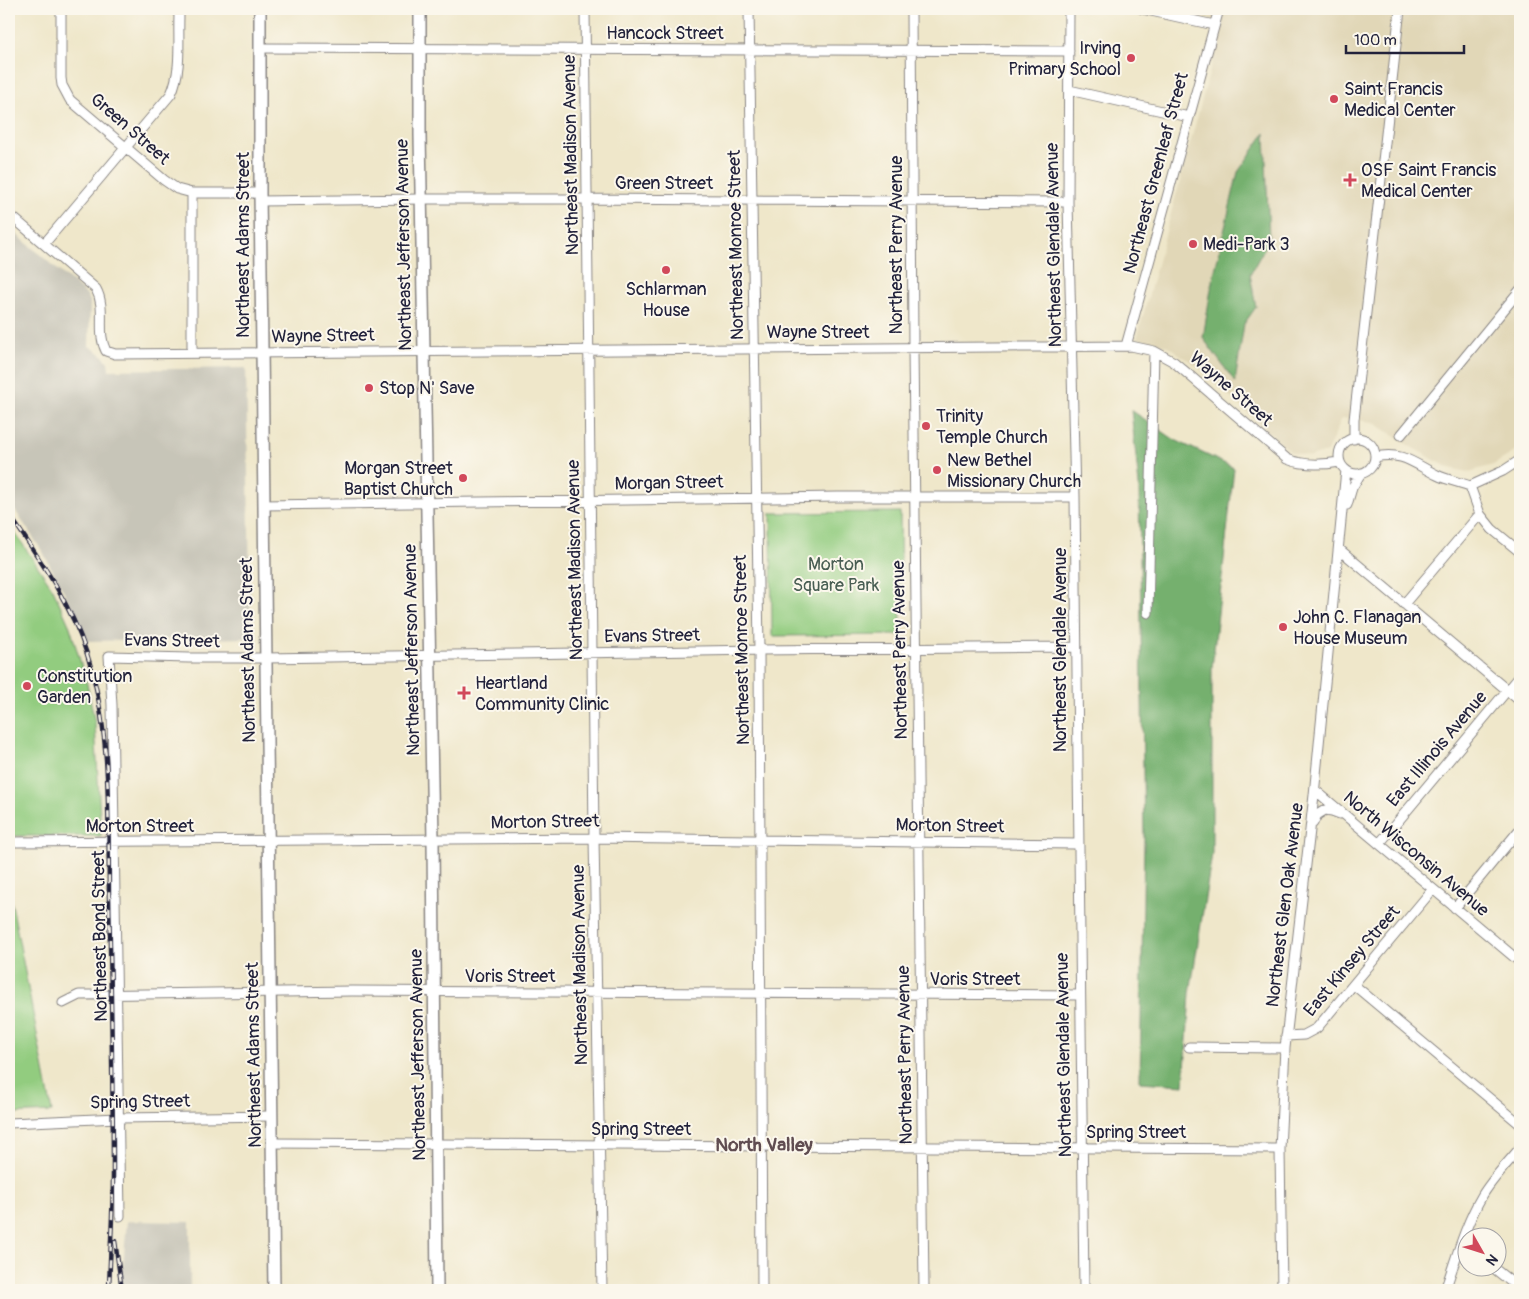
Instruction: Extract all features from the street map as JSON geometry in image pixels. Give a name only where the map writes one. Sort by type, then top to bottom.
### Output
[{"type":"main road","name":"Northeast Adams Street","points":[[260,9],[260,197],[274,1290]]},
{"type":"main road","name":"Northeast Jefferson Avenue","points":[[420,9],[423,351],[433,840],[437,1290]]},
{"type":"street","name":"Green Street","points":[[61,9],[61,78],[65,92],[70,100],[170,184],[184,192],[260,197],[422,199],[1068,202]]},
{"type":"street","points":[[9,214],[44,244],[171,94],[178,66],[179,16],[177,9]]},
{"type":"street","name":"Northeast Madison Avenue","points":[[586,9],[594,838],[602,1290]]},
{"type":"street","name":"Northeast Monroe Street","points":[[749,9],[759,650],[762,1290]]},
{"type":"street","name":"Northeast Perry Avenue","points":[[910,9],[924,1290]]},
{"type":"street","name":"Northeast Glendale Avenue","points":[[1069,9],[1068,202],[1074,497],[1084,1290]]},
{"type":"street","points":[[1142,9],[1214,24]]},
{"type":"street","name":"Northeast Greenleaf Street","points":[[1126,346],[1219,9]]},
{"type":"street","points":[[1354,438],[1354,420],[1400,9]]},
{"type":"street","name":"Hancock Street","points":[[261,48],[420,47],[502,50],[1069,51]]},
{"type":"street","points":[[1069,90],[1189,117]]},
{"type":"street","points":[[192,193],[192,353]]},
{"type":"street","name":"Wayne Street","points":[[44,244],[96,290],[101,298],[102,343],[106,351],[115,354],[1126,346],[1154,351],[1174,362],[1287,459],[1309,464],[1326,465],[1340,462]]},
{"type":"street","points":[[1401,435],[1520,290]]},
{"type":"street","points":[[1148,613],[1154,351]]},
{"type":"street","points":[[1354,438],[1360,438],[1369,443],[1375,457],[1371,468],[1361,473],[1350,473],[1340,462],[1340,452],[1345,443],[1354,438]]},
{"type":"street","points":[[1375,457],[1389,454],[1404,458],[1438,475],[1470,486],[1503,471],[1520,460]]},
{"type":"street","name":"Northeast Glen Oak Avenue","points":[[1282,1290],[1280,1149],[1285,1048],[1315,790],[1346,470]]},
{"type":"street","name":"Northeast Glen Oak Avenue","points":[[1341,524],[1352,488],[1361,473]]},
{"type":"street","points":[[1470,486],[1480,514],[1492,530],[1520,552]]},
{"type":"street","name":"Morgan Street","points":[[264,505],[915,496],[1074,497]]},
{"type":"street","points":[[1404,604],[1480,514]]},
{"type":"street","points":[[1339,549],[1520,701]]},
{"type":"street","name":"Evans Street","points":[[108,656],[266,658],[1076,647]]},
{"type":"street","name":"Northeast Bond Street","points":[[108,656],[112,705],[115,842],[120,1216]]},
{"type":"street","name":"East Illinois Avenue","points":[[1379,844],[1520,674]]},
{"type":"street","name":"North Wisconsin Avenue","points":[[1315,790],[1520,962]]},
{"type":"street","points":[[1310,832],[1315,818],[1325,810],[1337,813],[1357,825]]},
{"type":"street","points":[[1455,908],[1520,828]]},
{"type":"street","name":"Morton Street","points":[[12,842],[594,838],[1078,844]]},
{"type":"street","name":"East Kinsey Street","points":[[1286,1036],[1304,1035],[1317,1028],[1433,889]]},
{"type":"street","points":[[1354,985],[1520,1124]]},
{"type":"street","name":"Voris Street","points":[[63,1003],[79,995],[270,992],[760,992],[1079,995]]},
{"type":"street","points":[[1189,1047],[1285,1048]]},
{"type":"street","name":"Spring Street","points":[[9,1122],[118,1118],[272,1116]]},
{"type":"street","name":"Spring Street","points":[[272,1143],[1280,1149]]},
{"type":"street","points":[[1471,1226],[1482,1196],[1520,1148]]},
{"type":"street","points":[[1445,1290],[1456,1266]]},
{"type":"street","points":[[1504,1276],[1520,1289]]},
{"type":"shaded area","name":"OSF Saint Francis Medical Center","points":[[1166,9],[1520,9],[1520,445],[1513,453],[1493,465],[1469,472],[1449,468],[1413,448],[1373,422],[1342,418],[1327,452],[1310,457],[1291,452],[1198,367],[1168,346],[1137,338],[1223,23]]},
{"type":"shaded area","points":[[9,228],[87,295],[90,301],[89,346],[101,354],[108,362],[109,370],[246,368],[251,638],[87,641],[70,603],[44,554],[9,501]]},
{"type":"shaded area","points":[[127,1221],[190,1222],[190,1290],[121,1290]]},
{"type":"green space","points":[[1265,133],[1269,240],[1250,274],[1256,307],[1244,324],[1235,382],[1203,338],[1212,283],[1238,172]]},
{"type":"green space","points":[[1131,410],[1175,440],[1234,468],[1212,668],[1212,854],[1190,993],[1184,1085],[1140,1082],[1144,840],[1139,485]]},
{"type":"green space","name":"Morton Square Park","points":[[900,512],[901,635],[772,636],[771,513]]},
{"type":"green space","points":[[9,524],[53,589],[70,627],[87,684],[95,723],[101,836],[9,836]]},
{"type":"green space","points":[[9,889],[52,1112],[9,1114]]},
{"type":"railway","points":[[9,514],[63,598],[80,635],[95,684],[105,744],[108,805],[113,1189],[109,1290]]},
{"type":"railway","points":[[115,1241],[122,1290]]},
{"type":"place","name":"Irving Primary School","points":[[1131,58]]},
{"type":"place","name":"Saint Francis Medical Center","points":[[1334,99]]},
{"type":"place","name":"OSF Saint Francis Medical Center","points":[[1350,180]]},
{"type":"place","name":"Medi-Park 3","points":[[1193,244]]},
{"type":"place","name":"Schlarman House","points":[[666,270]]},
{"type":"place","name":"Stop N' Save","points":[[369,388]]},
{"type":"place","name":"Trinity Temple Church","points":[[926,426]]},
{"type":"place","name":"New Bethel Missionary Church","points":[[937,470]]},
{"type":"place","name":"Morgan Street Baptist Church","points":[[463,478]]},
{"type":"place","name":"John C. Flanagan House Museum","points":[[1283,627]]},
{"type":"place","name":"Constitution Garden","points":[[27,686]]},
{"type":"place","name":"Heartland Community Clinic","points":[[464,693]]},
{"type":"district","name":"North Valley","points":[[764,1145]]}]
